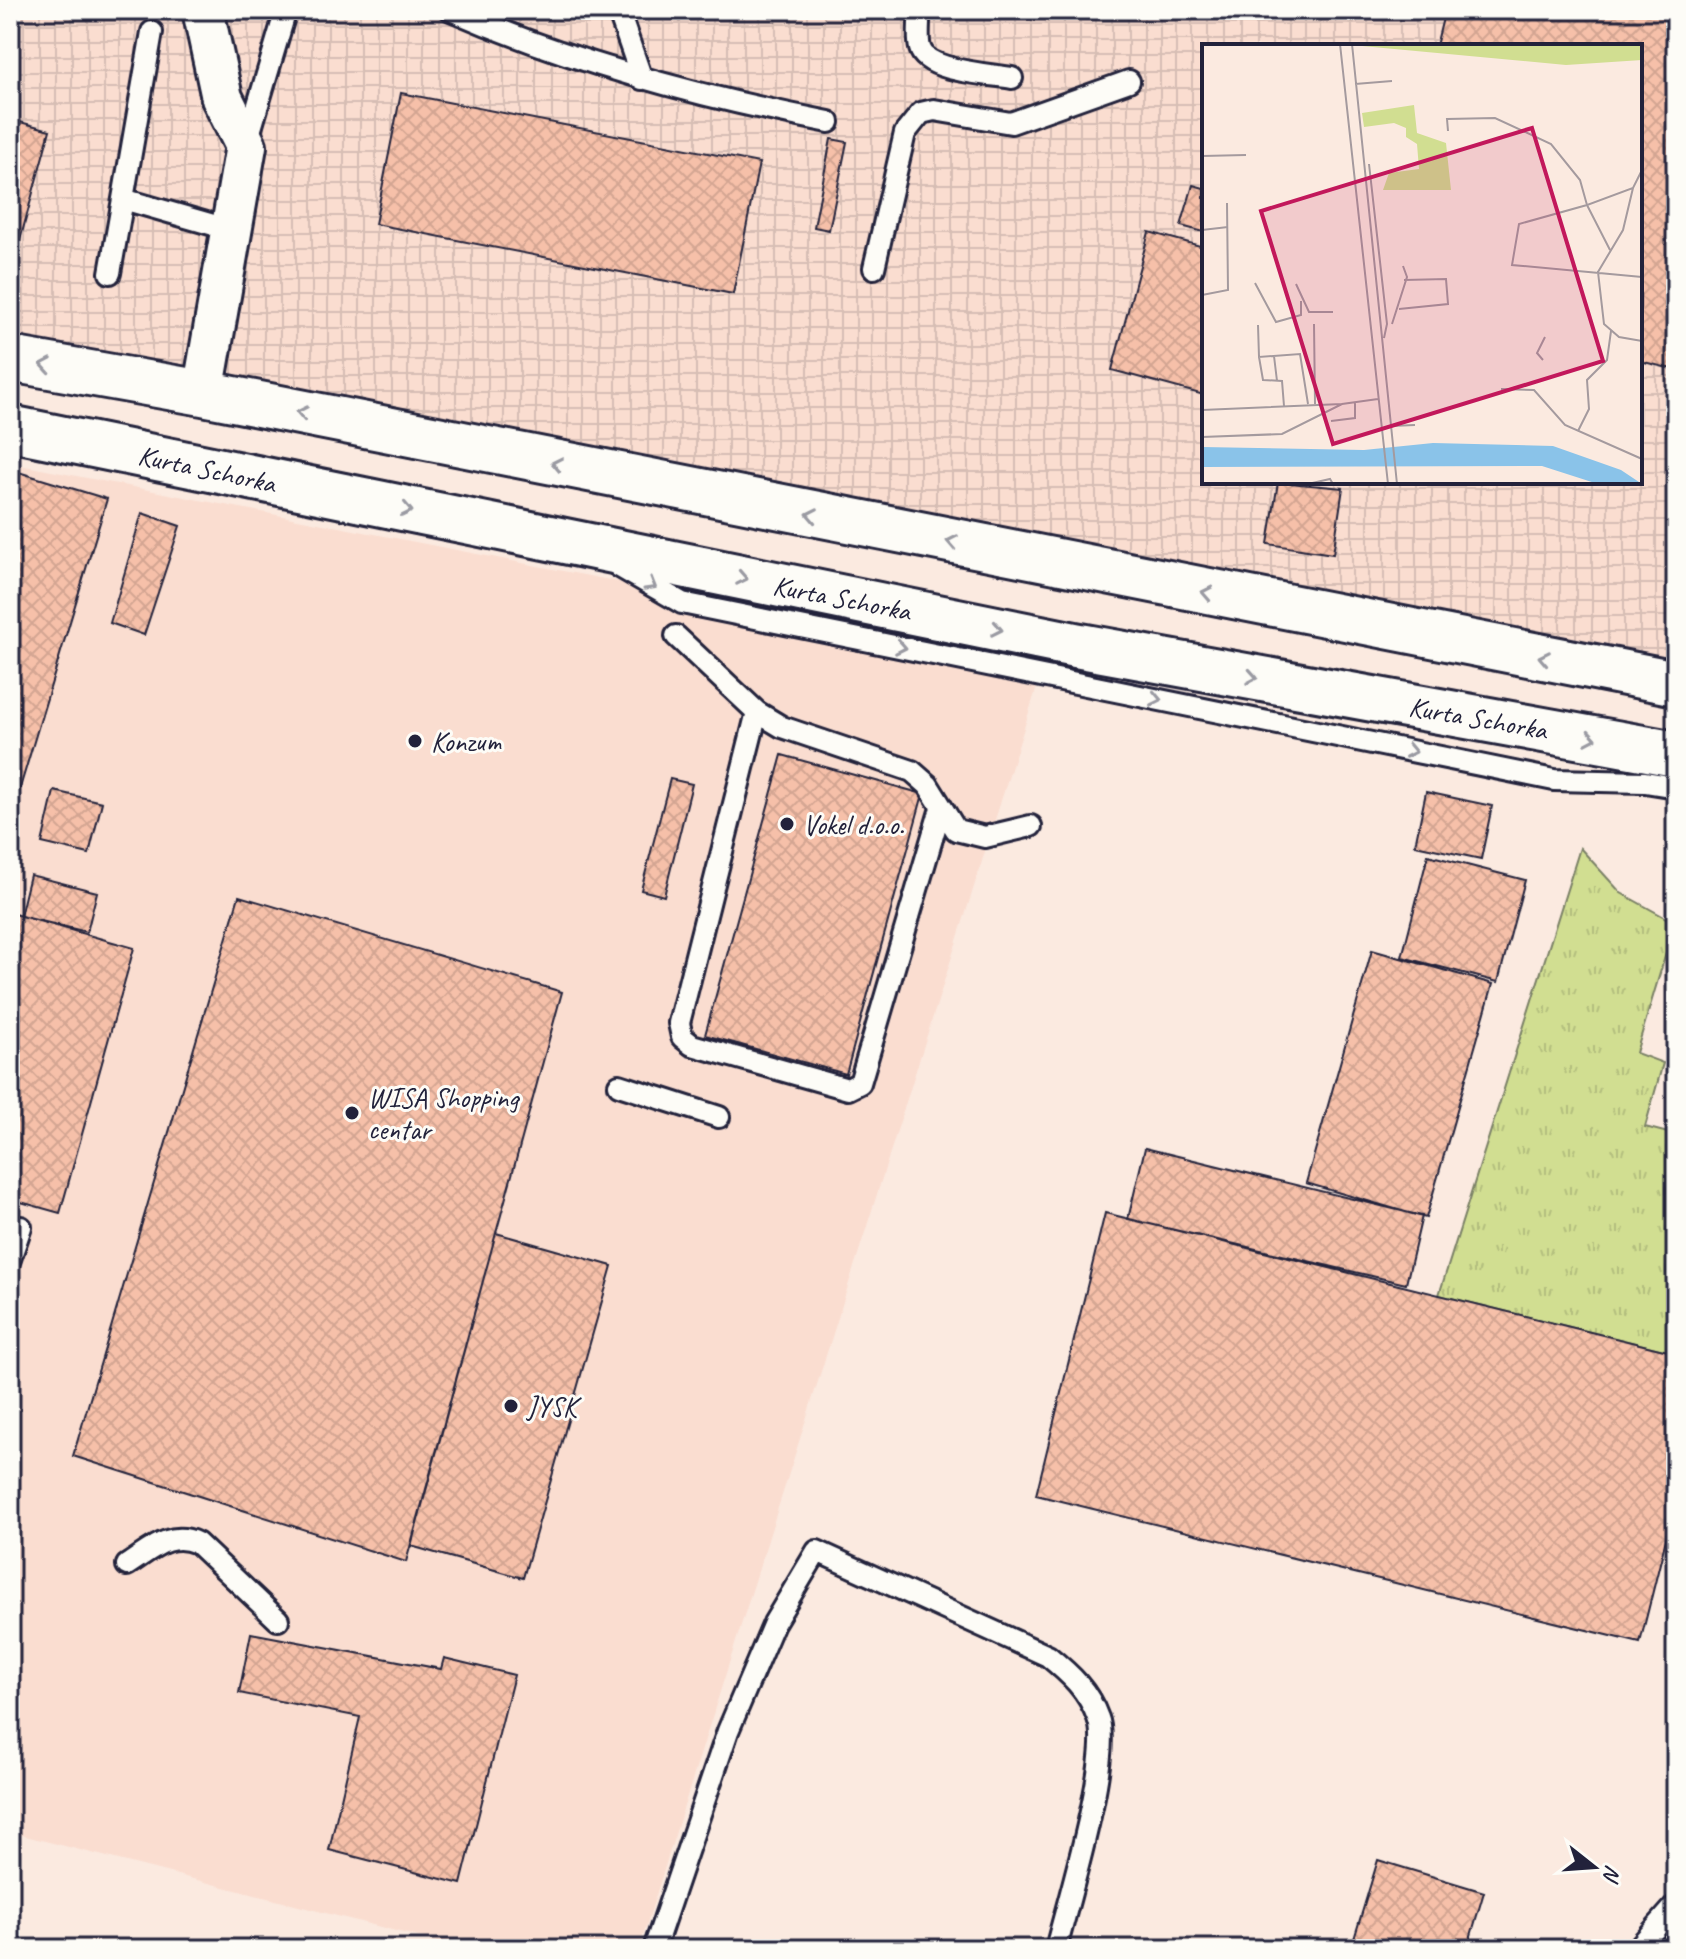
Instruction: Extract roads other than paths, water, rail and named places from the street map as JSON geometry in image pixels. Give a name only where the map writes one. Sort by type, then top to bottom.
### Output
[{"type":"main road","points":[[10,359],[203,393],[1676,683]]},
{"type":"main road","name":"Kurta Schorka","points":[[10,428],[1075,645],[1676,754]]},
{"type":"street","points":[[203,10],[222,98],[246,146],[203,393]]},
{"type":"lane","points":[[246,146],[286,10]]},
{"type":"lane","points":[[451,10],[500,31],[642,79],[717,100],[829,122]]},
{"type":"lane","points":[[618,10],[642,79]]},
{"type":"lane","points":[[919,10],[920,49],[927,59],[942,67],[1012,78]]},
{"type":"lane","points":[[110,273],[152,32]]},
{"type":"lane","points":[[874,268],[905,133],[921,113],[934,110],[1011,123],[1129,81]]},
{"type":"lane","points":[[123,199],[231,230]]},
{"type":"lane","points":[[583,546],[682,603],[1554,780],[1645,782],[1676,787]]},
{"type":"lane","points":[[676,636],[757,712],[802,735],[912,771],[928,785],[956,830],[985,837],[1031,826]]},
{"type":"lane","points":[[757,712],[679,1023],[682,1037],[692,1045],[848,1089],[860,1083],[941,808]]},
{"type":"lane","points":[[619,1085],[719,1117]]},
{"type":"lane","points":[[10,1259],[21,1227]]},
{"type":"lane","points":[[127,1565],[169,1538],[184,1537],[197,1543],[278,1620]]},
{"type":"lane","points":[[654,1949],[728,1731],[774,1623],[817,1551],[1048,1656],[1080,1683],[1100,1720],[1099,1774],[1056,1949]]},
{"type":"lane","points":[[1637,1949],[1676,1905]]},
{"type":"place","name":"Konzum","points":[[415,741]]},
{"type":"place","name":"Vokel d.o.o.","points":[[787,824]]},
{"type":"place","name":"WISA Shopping centar","points":[[352,1113]]},
{"type":"place","name":"JYSK","points":[[511,1406]]}]
